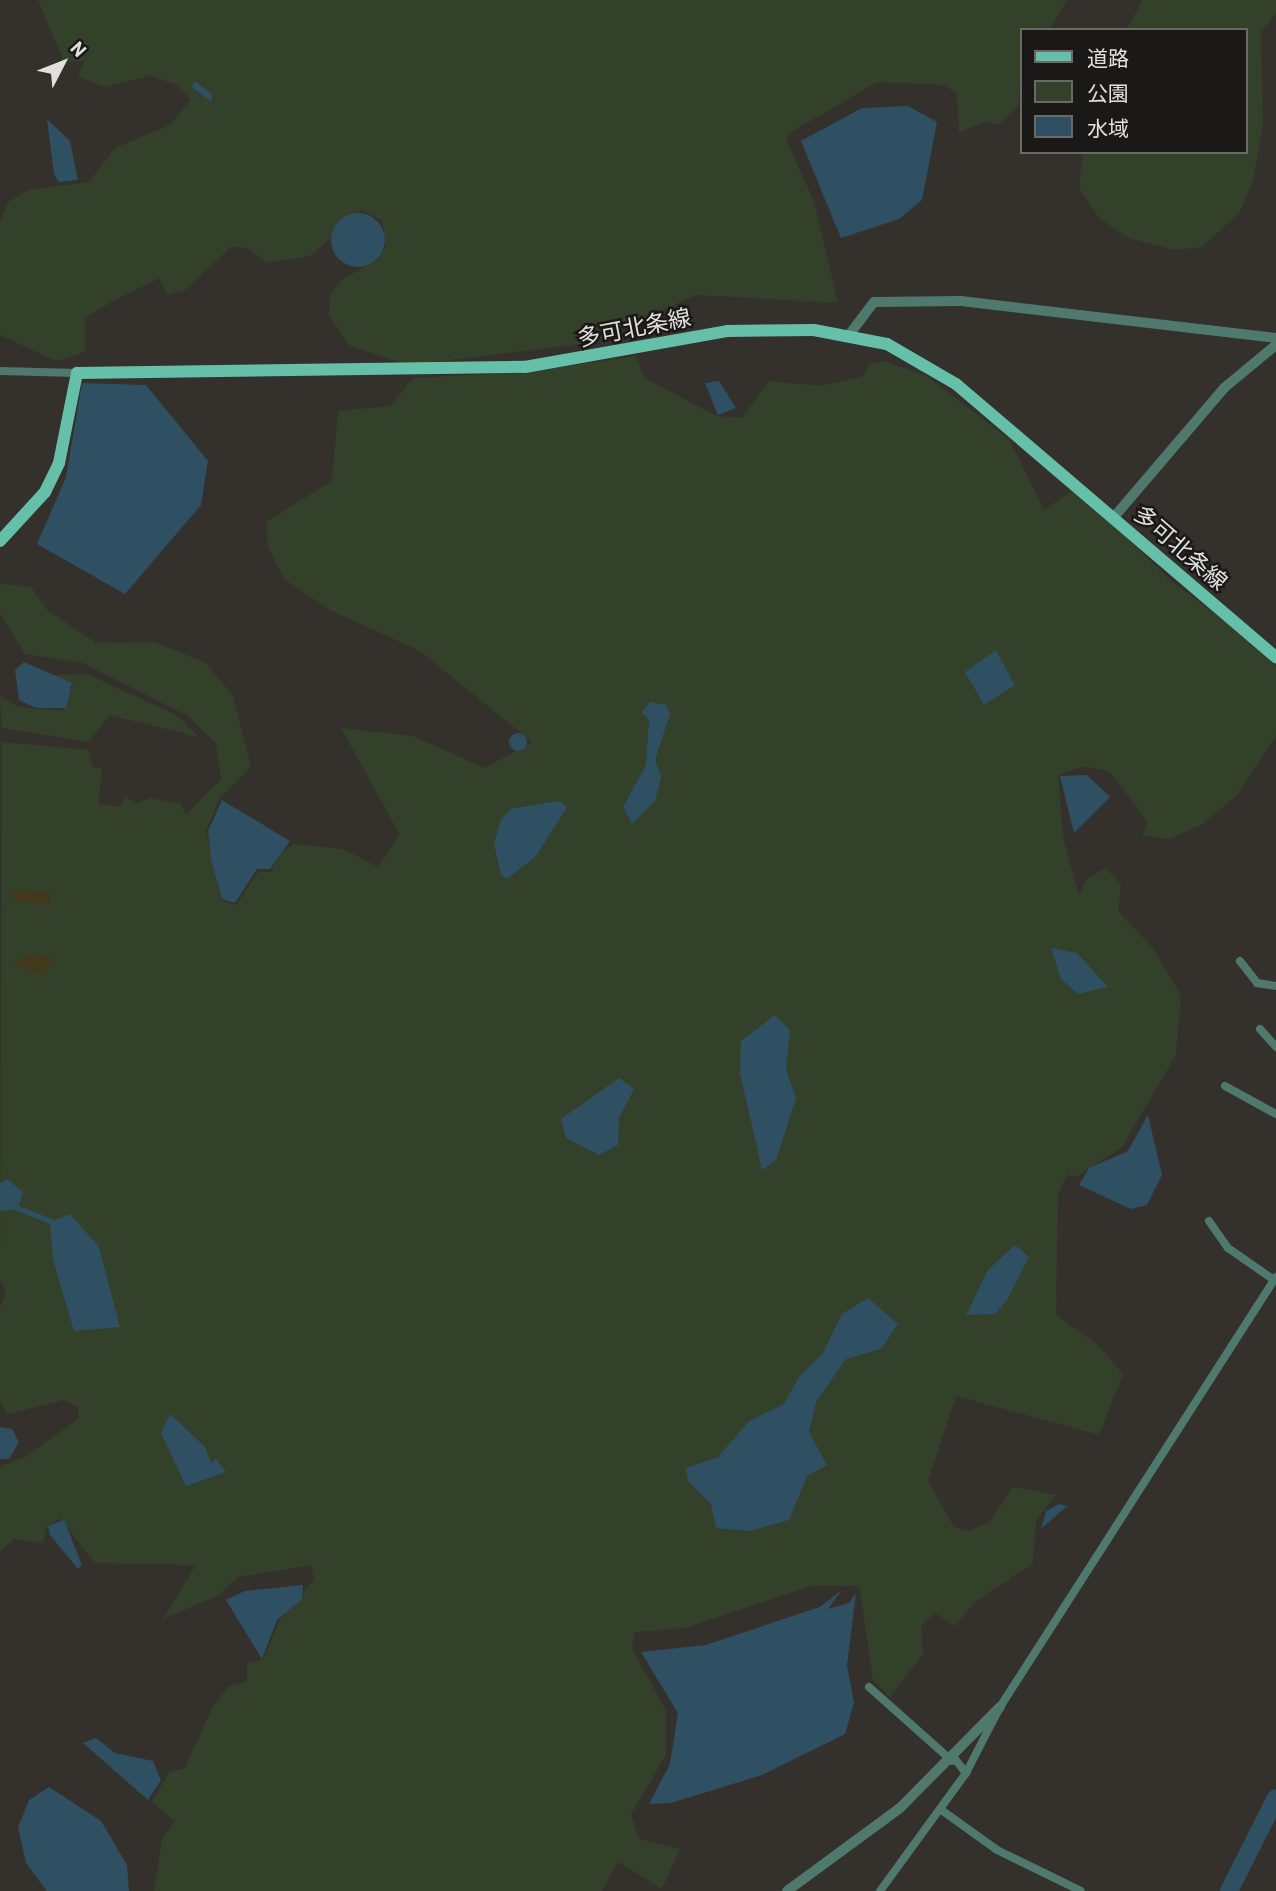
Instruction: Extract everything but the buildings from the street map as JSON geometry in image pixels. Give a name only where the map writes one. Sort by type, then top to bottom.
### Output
[{"type":"main road","name":"多可北条線","points":[[77,373],[525,367],[727,331],[849,335],[887,344],[956,384],[1276,657]]},
{"type":"main road","points":[[0,541],[45,492],[58,463],[77,373]]},
{"type":"street","points":[[849,335],[874,302],[961,302],[1276,338]]},
{"type":"street","points":[[1114,517],[1224,388],[1276,345]]},
{"type":"street","points":[[0,371],[77,373]]},
{"type":"street","points":[[1240,961],[1257,983],[1276,986]]},
{"type":"street","points":[[1260,1029],[1276,1046]]},
{"type":"street","points":[[1225,1086],[1276,1114]]},
{"type":"street","points":[[880,1891],[966,1773],[1000,1707],[1275,1279],[1228,1248],[1209,1222]]},
{"type":"street","points":[[869,1687],[966,1773]]},
{"type":"street","points":[[787,1891],[900,1808],[953,1760],[1000,1707]]},
{"type":"street","points":[[940,1809],[997,1850],[1081,1891]]},
{"type":"green space","points":[[38,0],[1067,0],[1050,28],[1020,28],[1019,104],[999,125],[985,121],[959,133],[957,93],[943,85],[877,82],[793,131],[786,140],[814,201],[838,303],[696,295],[590,343],[410,365],[350,346],[329,316],[330,296],[341,280],[379,259],[386,245],[382,220],[362,210],[310,256],[267,263],[247,248],[231,247],[185,290],[167,295],[160,278],[111,302],[85,318],[85,352],[56,361],[0,335],[0,221],[8,202],[28,190],[89,182],[115,148],[170,125],[191,99],[175,84],[150,76],[105,87],[78,76],[84,61],[64,62]]},
{"type":"green space","points":[[1143,0],[1276,0],[1276,13],[1261,32],[1263,125],[1253,180],[1240,212],[1202,247],[1174,250],[1129,238],[1100,219],[1079,188],[1083,154],[1248,154],[1248,28],[1127,28]]},
{"type":"green space","points":[[636,356],[644,378],[717,416],[742,418],[769,381],[821,386],[864,376],[868,365],[883,361],[927,376],[1009,439],[1044,510],[1072,491],[1092,504],[1171,581],[1254,642],[1276,667],[1276,735],[1237,795],[1202,824],[1171,839],[1143,836],[1147,821],[1110,772],[1085,766],[1058,775],[1063,837],[1079,895],[1087,878],[1106,868],[1121,885],[1118,911],[1152,947],[1181,995],[1176,1055],[1122,1147],[1076,1177],[1067,1175],[1058,1195],[1056,1315],[1097,1344],[1123,1374],[1099,1435],[956,1396],[928,1481],[954,1527],[969,1531],[989,1522],[1013,1487],[1056,1495],[1036,1521],[1033,1563],[975,1602],[955,1626],[935,1613],[921,1625],[923,1654],[890,1697],[873,1680],[859,1586],[812,1586],[684,1628],[635,1632],[632,1649],[666,1710],[666,1755],[631,1814],[639,1839],[680,1849],[662,1889],[618,1862],[602,1891],[154,1891],[162,1839],[175,1821],[152,1802],[169,1772],[185,1768],[212,1708],[229,1686],[247,1682],[247,1663],[263,1660],[280,1620],[314,1580],[312,1565],[238,1577],[219,1595],[163,1619],[196,1565],[95,1563],[60,1519],[47,1526],[43,1543],[14,1539],[0,1552],[0,1466],[25,1457],[79,1418],[78,1407],[64,1400],[8,1414],[0,1401],[0,1306],[6,1294],[0,1278],[2,742],[89,750],[93,767],[102,768],[98,804],[120,807],[125,796],[136,804],[150,798],[181,804],[186,815],[221,779],[216,743],[188,716],[83,663],[25,654],[0,613],[0,584],[31,587],[47,610],[96,643],[155,642],[206,663],[233,696],[251,767],[220,798],[206,831],[221,900],[236,905],[258,872],[271,872],[279,854],[294,844],[343,849],[378,867],[400,835],[341,728],[413,736],[484,768],[532,742],[420,651],[330,610],[284,579],[268,547],[266,522],[332,481],[338,411],[390,406],[413,378],[527,372]]},
{"type":"green space","points":[[87,674],[178,716],[199,737],[109,715],[89,742],[2,728],[0,696],[18,707],[64,711],[73,683],[51,675]]},
{"type":"sand","points":[[21,889],[50,894],[51,905],[15,901],[10,892]]},
{"type":"sand","points":[[37,953],[51,959],[53,966],[44,967],[48,976],[11,963]]},
{"type":"water","points":[[195,81],[212,94],[211,102],[192,87]]},
{"type":"water","points":[[908,106],[937,122],[922,200],[899,219],[841,238],[801,141],[862,108]]},
{"type":"water","points":[[47,119],[70,141],[78,180],[59,182],[54,175]]},
{"type":"water","points":[[363,213],[373,217],[381,225],[385,240],[381,255],[373,263],[353,267],[343,263],[335,255],[331,235],[335,225],[343,217]]},
{"type":"water","points":[[719,381],[736,408],[718,415],[705,383]]},
{"type":"water","points":[[82,383],[146,385],[208,461],[201,505],[125,594],[37,544],[66,477]]},
{"type":"water","points":[[996,650],[1015,685],[984,705],[965,672]]},
{"type":"water","points":[[24,662],[72,683],[66,708],[36,708],[19,700],[15,670]]},
{"type":"water","points":[[650,702],[666,705],[670,714],[655,760],[661,777],[655,801],[632,824],[623,807],[646,765],[649,720],[642,712]]},
{"type":"water","points":[[518,733],[524,736],[527,742],[524,748],[518,751],[512,748],[509,742],[512,736]]},
{"type":"water","points":[[1087,775],[1110,797],[1074,833],[1060,776]]},
{"type":"water","points":[[222,800],[290,841],[270,869],[257,869],[235,903],[222,899],[211,860],[208,831]]},
{"type":"water","points":[[559,801],[567,807],[536,856],[507,879],[501,875],[494,844],[501,820],[511,809]]},
{"type":"water","points":[[1051,948],[1077,953],[1108,987],[1078,994],[1061,979]]},
{"type":"water","points":[[775,1015],[790,1030],[786,1069],[796,1098],[776,1160],[762,1170],[740,1073],[741,1041]]},
{"type":"water","points":[[619,1078],[634,1089],[619,1118],[618,1145],[599,1155],[566,1138],[561,1119]]},
{"type":"water","points":[[1148,1115],[1162,1175],[1147,1205],[1131,1209],[1079,1185],[1089,1168],[1128,1151]]},
{"type":"water","points":[[7,1179],[23,1192],[19,1206],[54,1220],[70,1214],[99,1247],[120,1327],[74,1331],[53,1260],[50,1224],[13,1209],[0,1211],[0,1183]]},
{"type":"water","points":[[1015,1245],[1029,1257],[1007,1300],[995,1314],[966,1315],[988,1270]]},
{"type":"water","points":[[868,1298],[898,1324],[881,1349],[846,1359],[816,1402],[809,1432],[827,1465],[807,1476],[789,1520],[750,1531],[716,1528],[711,1504],[688,1481],[686,1468],[718,1457],[749,1421],[784,1404],[799,1377],[823,1353],[842,1314]]},
{"type":"water","points":[[170,1414],[205,1447],[211,1463],[216,1459],[226,1472],[186,1486],[161,1433]]},
{"type":"water","points":[[0,1427],[12,1429],[19,1442],[9,1459],[0,1459]]},
{"type":"water","points":[[1059,1504],[1067,1506],[1041,1529],[1046,1511]]},
{"type":"water","points":[[64,1520],[82,1565],[78,1569],[50,1535],[48,1526]]},
{"type":"water","points":[[303,1585],[302,1599],[277,1620],[262,1659],[226,1600],[245,1591]]},
{"type":"water","points":[[842,1590],[828,1609],[849,1603],[856,1593],[847,1665],[854,1703],[845,1734],[762,1775],[671,1803],[649,1804],[670,1764],[678,1713],[641,1652],[706,1645],[820,1607]]},
{"type":"water","points":[[96,1738],[115,1753],[153,1761],[161,1780],[148,1800],[83,1743]]},
{"type":"water","points":[[49,1787],[101,1821],[127,1865],[129,1891],[47,1891],[40,1882],[26,1863],[18,1827],[29,1800]]},
{"type":"waterway","points":[[1229,1891],[1276,1798]]}]
